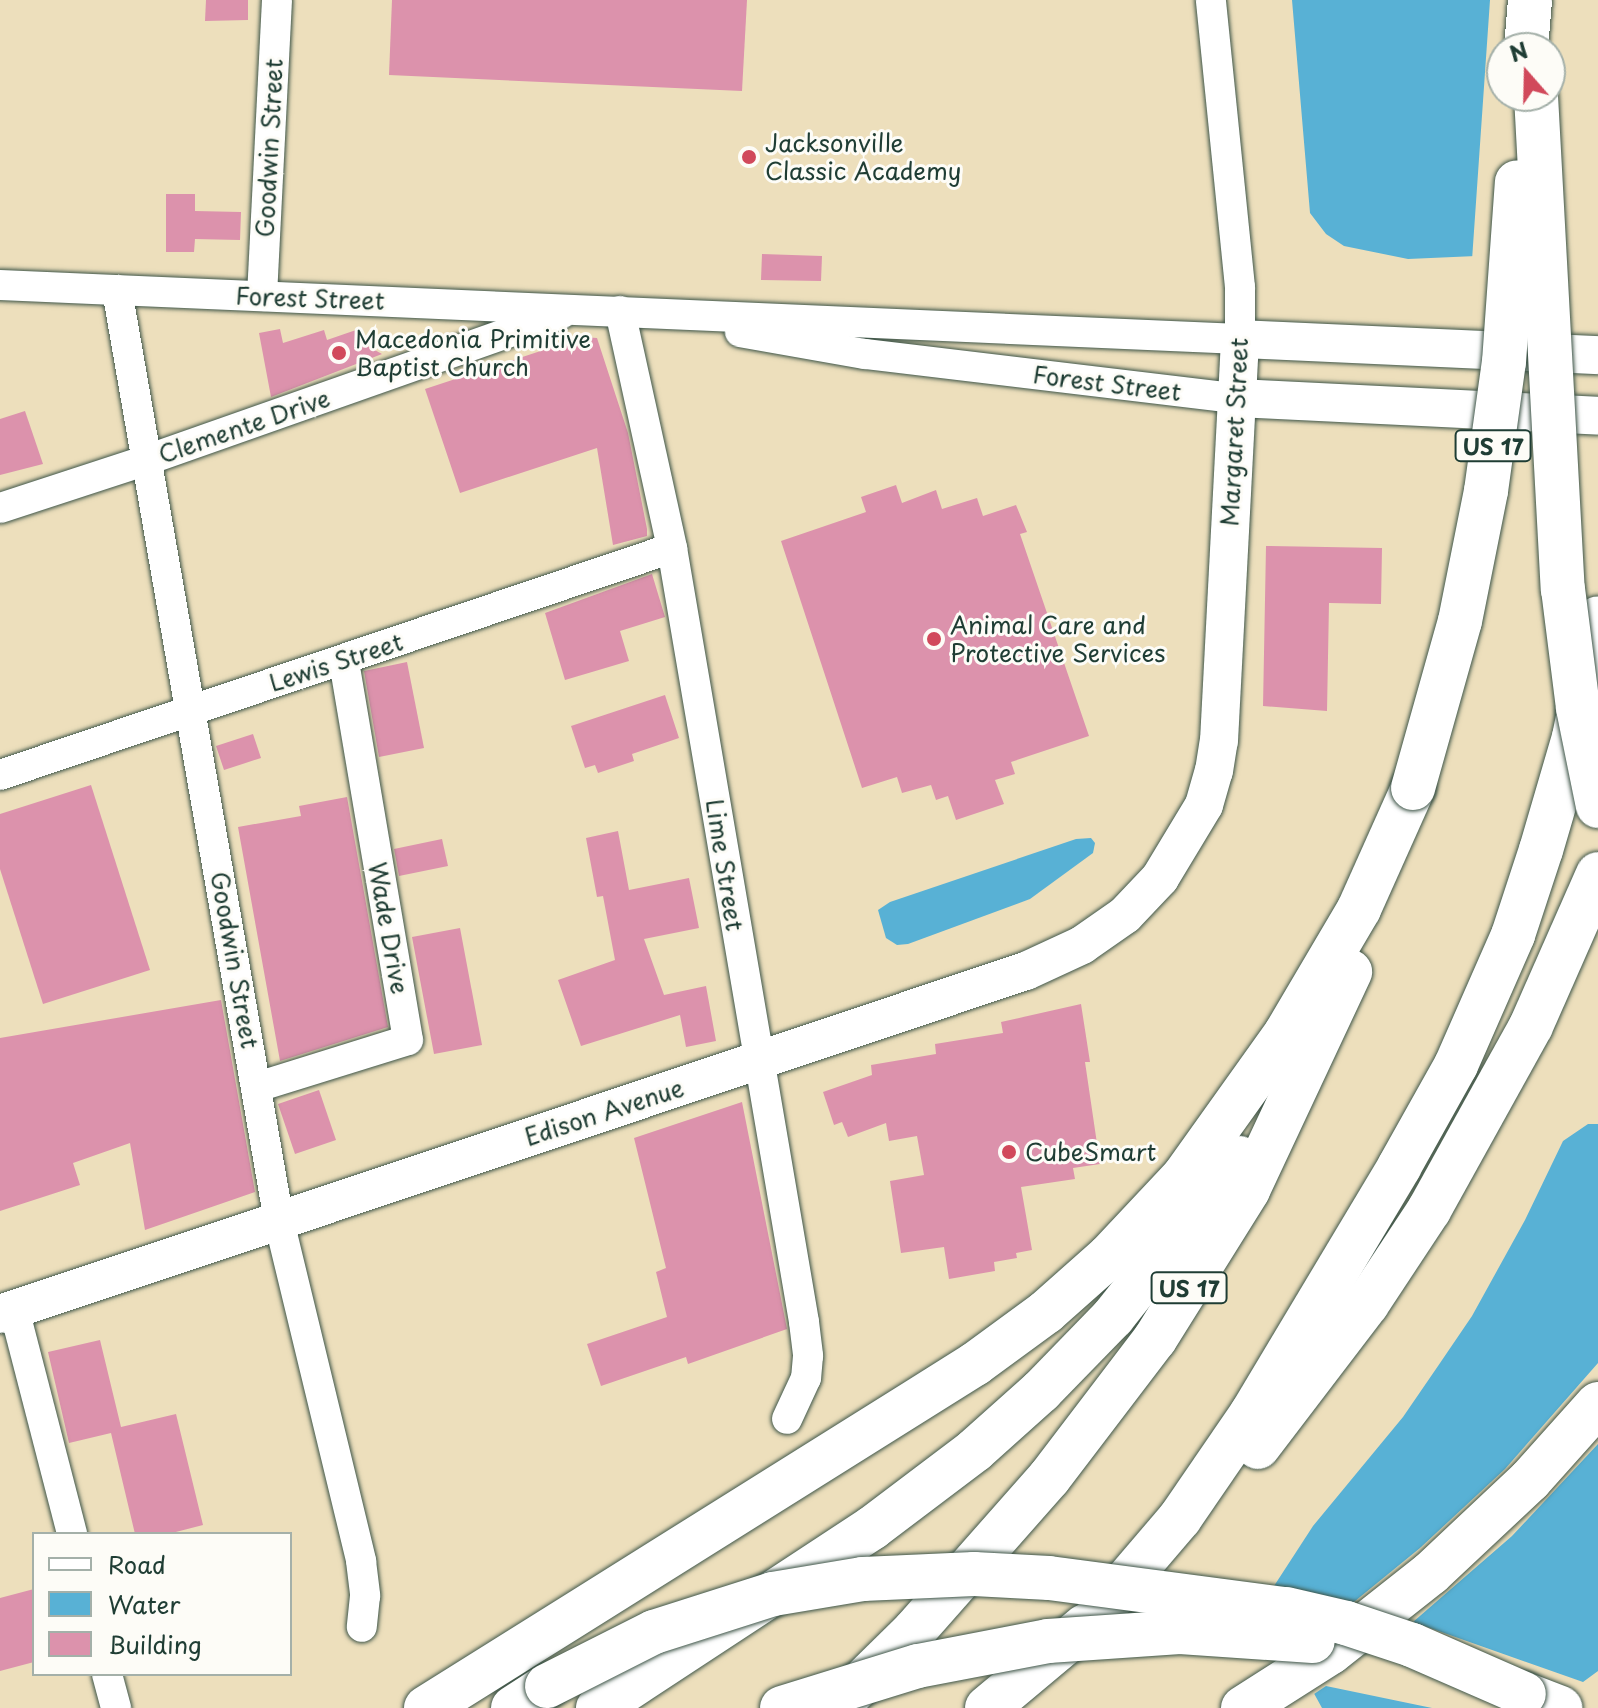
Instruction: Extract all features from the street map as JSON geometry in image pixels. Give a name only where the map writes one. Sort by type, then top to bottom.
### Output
[{"type":"highway","points":[[1527,32],[1530,0]]},
{"type":"highway","points":[[1530,0],[1532,32]]},
{"type":"highway","name":"US 17","points":[[836,1708],[969,1571],[1049,1478],[1130,1374],[1234,1215],[1323,1033],[1371,918],[1413,788],[1460,621],[1493,451],[1507,320],[1522,112]]},
{"type":"highway","points":[[1537,112],[1563,589],[1576,695],[1598,806]]},
{"type":"highway","points":[[1098,1614],[1180,1518],[1252,1413],[1399,1167],[1456,1065],[1513,935],[1541,850],[1574,737],[1598,618]]},
{"type":"highway","points":[[426,1708],[975,1364],[1046,1312],[1109,1256],[1184,1176],[1286,1033],[1359,909],[1413,788]]},
{"type":"highway","points":[[987,1708],[1098,1614],[1182,1534],[1250,1456],[1338,1345],[1397,1261],[1506,1074],[1552,980],[1598,874]]},
{"type":"highway","points":[[598,1708],[908,1503],[975,1450],[1041,1391],[1113,1317],[1170,1250],[1249,1144],[1323,1033]]},
{"type":"highway","points":[[1245,1707],[1331,1652],[1419,1583],[1530,1480],[1598,1404]]},
{"type":"highway","points":[[530,1697],[654,1632],[773,1594],[863,1579],[974,1574],[1049,1578],[1286,1609],[1412,1645],[1542,1701]]},
{"type":"highway","points":[[782,1708],[876,1677],[1005,1647],[1092,1636],[1180,1632],[1268,1636],[1355,1647],[1441,1667],[1542,1701]]},
{"type":"main road","name":"Forest Street","points":[[1240,339],[1598,355]]},
{"type":"main road","name":"Margaret Street","points":[[1176,857],[1204,805],[1219,741],[1240,339]]},
{"type":"main road","name":"Forest Street","points":[[1236,398],[1598,416]]},
{"type":"main road","name":"Edison Avenue","points":[[7,1311],[1068,953],[1125,915],[1176,857]]},
{"type":"street","name":"Goodwin Street","points":[[262,296],[277,0]]},
{"type":"street","name":"Margaret Street","points":[[1211,0],[1240,287],[1240,339]]},
{"type":"street","name":"Forest Street","points":[[0,285],[1240,339]]},
{"type":"street","name":"Goodwin Street","points":[[117,290],[144,461],[193,709],[279,1221],[357,1540],[364,1582],[362,1627]]},
{"type":"street","name":"Clemente Drive","points":[[0,508],[144,461],[578,308]]},
{"type":"street","name":"Forest Street","points":[[620,311],[865,354],[1236,398]]},
{"type":"street","name":"Lime Street","points":[[620,311],[672,548],[808,1356],[803,1390],[787,1419]]},
{"type":"street","name":"Lewis Street","points":[[0,775],[672,548]]},
{"type":"street","name":"Wade Drive","points":[[257,1087],[408,1040],[344,660]]},
{"type":"street","points":[[7,1311],[71,1532]]},
{"type":"street","points":[[108,1676],[116,1708]]},
{"type":"water","points":[[1292,0],[1534,0],[1513,32],[1486,32],[1486,112],[1499,112],[1476,256],[1408,259],[1344,246],[1326,234],[1310,213]]},
{"type":"water","points":[[1091,838],[1095,843],[1093,853],[1030,899],[908,944],[897,945],[886,938],[878,910],[890,902],[1076,839]]},
{"type":"water","points":[[1588,1124],[1598,1124],[1598,1708],[1322,1708],[1311,1688],[1274,1586],[1313,1526],[1403,1417],[1472,1316],[1525,1220],[1563,1141]]},
{"type":"pier","points":[[1490,0],[1538,0],[1536,32],[1488,32]]},
{"type":"pier","points":[[1486,58],[1486,112],[1530,112],[1501,247],[1472,260]]},
{"type":"pier","points":[[1598,1363],[1598,1444],[1512,1536],[1413,1622],[1583,1682],[1598,1671],[1598,1708],[1432,1708],[1326,1686],[1311,1696],[1308,1691],[1349,1606],[1420,1548],[1505,1469]]},
{"type":"building","points":[[206,0],[248,0],[248,20],[205,21]]},
{"type":"building","points":[[392,0],[747,0],[742,91],[389,75]]},
{"type":"building","points":[[166,194],[195,194],[195,211],[241,212],[240,240],[195,239],[194,252],[166,252]]},
{"type":"building","points":[[762,254],[822,256],[821,281],[761,280]]},
{"type":"building","points":[[280,329],[283,343],[324,330],[327,340],[356,330],[360,342],[382,354],[271,397],[259,333]]},
{"type":"building","points":[[583,337],[597,338],[628,433],[647,529],[647,536],[613,545],[597,448],[460,493],[425,389]]},
{"type":"building","points":[[25,411],[43,464],[0,475],[0,419]]},
{"type":"building","name":"Animal Care and Protective Services","points":[[896,485],[902,503],[936,490],[942,509],[977,498],[983,516],[1016,505],[1027,532],[1020,534],[1089,736],[1011,762],[1015,774],[995,780],[1004,804],[956,820],[948,796],[936,800],[931,785],[902,793],[897,777],[862,788],[781,541],[866,512],[861,497]]},
{"type":"building","points":[[1266,546],[1382,548],[1381,604],[1329,603],[1327,711],[1263,706]]},
{"type":"building","points":[[652,574],[665,617],[620,631],[629,661],[565,680],[545,613]]},
{"type":"building","points":[[407,662],[424,748],[379,757],[364,671]]},
{"type":"building","points":[[665,695],[679,738],[632,754],[634,761],[598,773],[595,765],[585,768],[571,726]]},
{"type":"building","points":[[253,734],[261,758],[224,770],[216,746]]},
{"type":"building","points":[[91,785],[150,970],[43,1004],[0,869],[0,814]]},
{"type":"building","points":[[347,797],[388,1027],[280,1061],[238,827],[301,816],[299,806]]},
{"type":"building","points":[[618,831],[629,890],[689,878],[699,928],[644,939],[664,995],[706,986],[716,1041],[686,1047],[680,1015],[581,1046],[558,980],[615,960],[603,896],[597,897],[586,838]]},
{"type":"building","points":[[442,839],[448,866],[399,876],[394,849]]},
{"type":"building","points":[[460,928],[482,1045],[434,1054],[412,937]]},
{"type":"building","points":[[221,1000],[255,1192],[145,1230],[130,1143],[73,1163],[80,1185],[0,1211],[0,1038]]},
{"type":"building","name":"CubeSmart","points":[[1081,1004],[1090,1062],[1085,1062],[1100,1164],[1073,1168],[1075,1179],[1021,1187],[1032,1250],[1016,1253],[1017,1258],[994,1262],[995,1271],[949,1279],[944,1247],[901,1253],[890,1181],[924,1175],[917,1136],[889,1141],[886,1123],[848,1137],[842,1122],[834,1125],[823,1092],[872,1075],[871,1065],[936,1054],[935,1044],[1003,1033],[1001,1022]]},
{"type":"building","points":[[319,1090],[336,1140],[295,1154],[278,1104]]},
{"type":"building","points":[[742,1102],[787,1329],[688,1364],[686,1357],[601,1386],[587,1344],[667,1317],[656,1272],[666,1268],[634,1138]]},
{"type":"building","points":[[100,1340],[121,1427],[176,1414],[203,1525],[176,1532],[135,1532],[111,1433],[69,1443],[48,1352]]},
{"type":"building","points":[[32,1590],[32,1663],[0,1671],[0,1598]]},
{"type":"place","name":"Jacksonville Classic Academy","points":[[749,157]]},
{"type":"place","name":"Macedonia Primitive Baptist Church","points":[[339,353]]},
{"type":"place","name":"Animal Care and Protective Services","points":[[934,639]]},
{"type":"place","name":"CubeSmart","points":[[1009,1152]]}]
